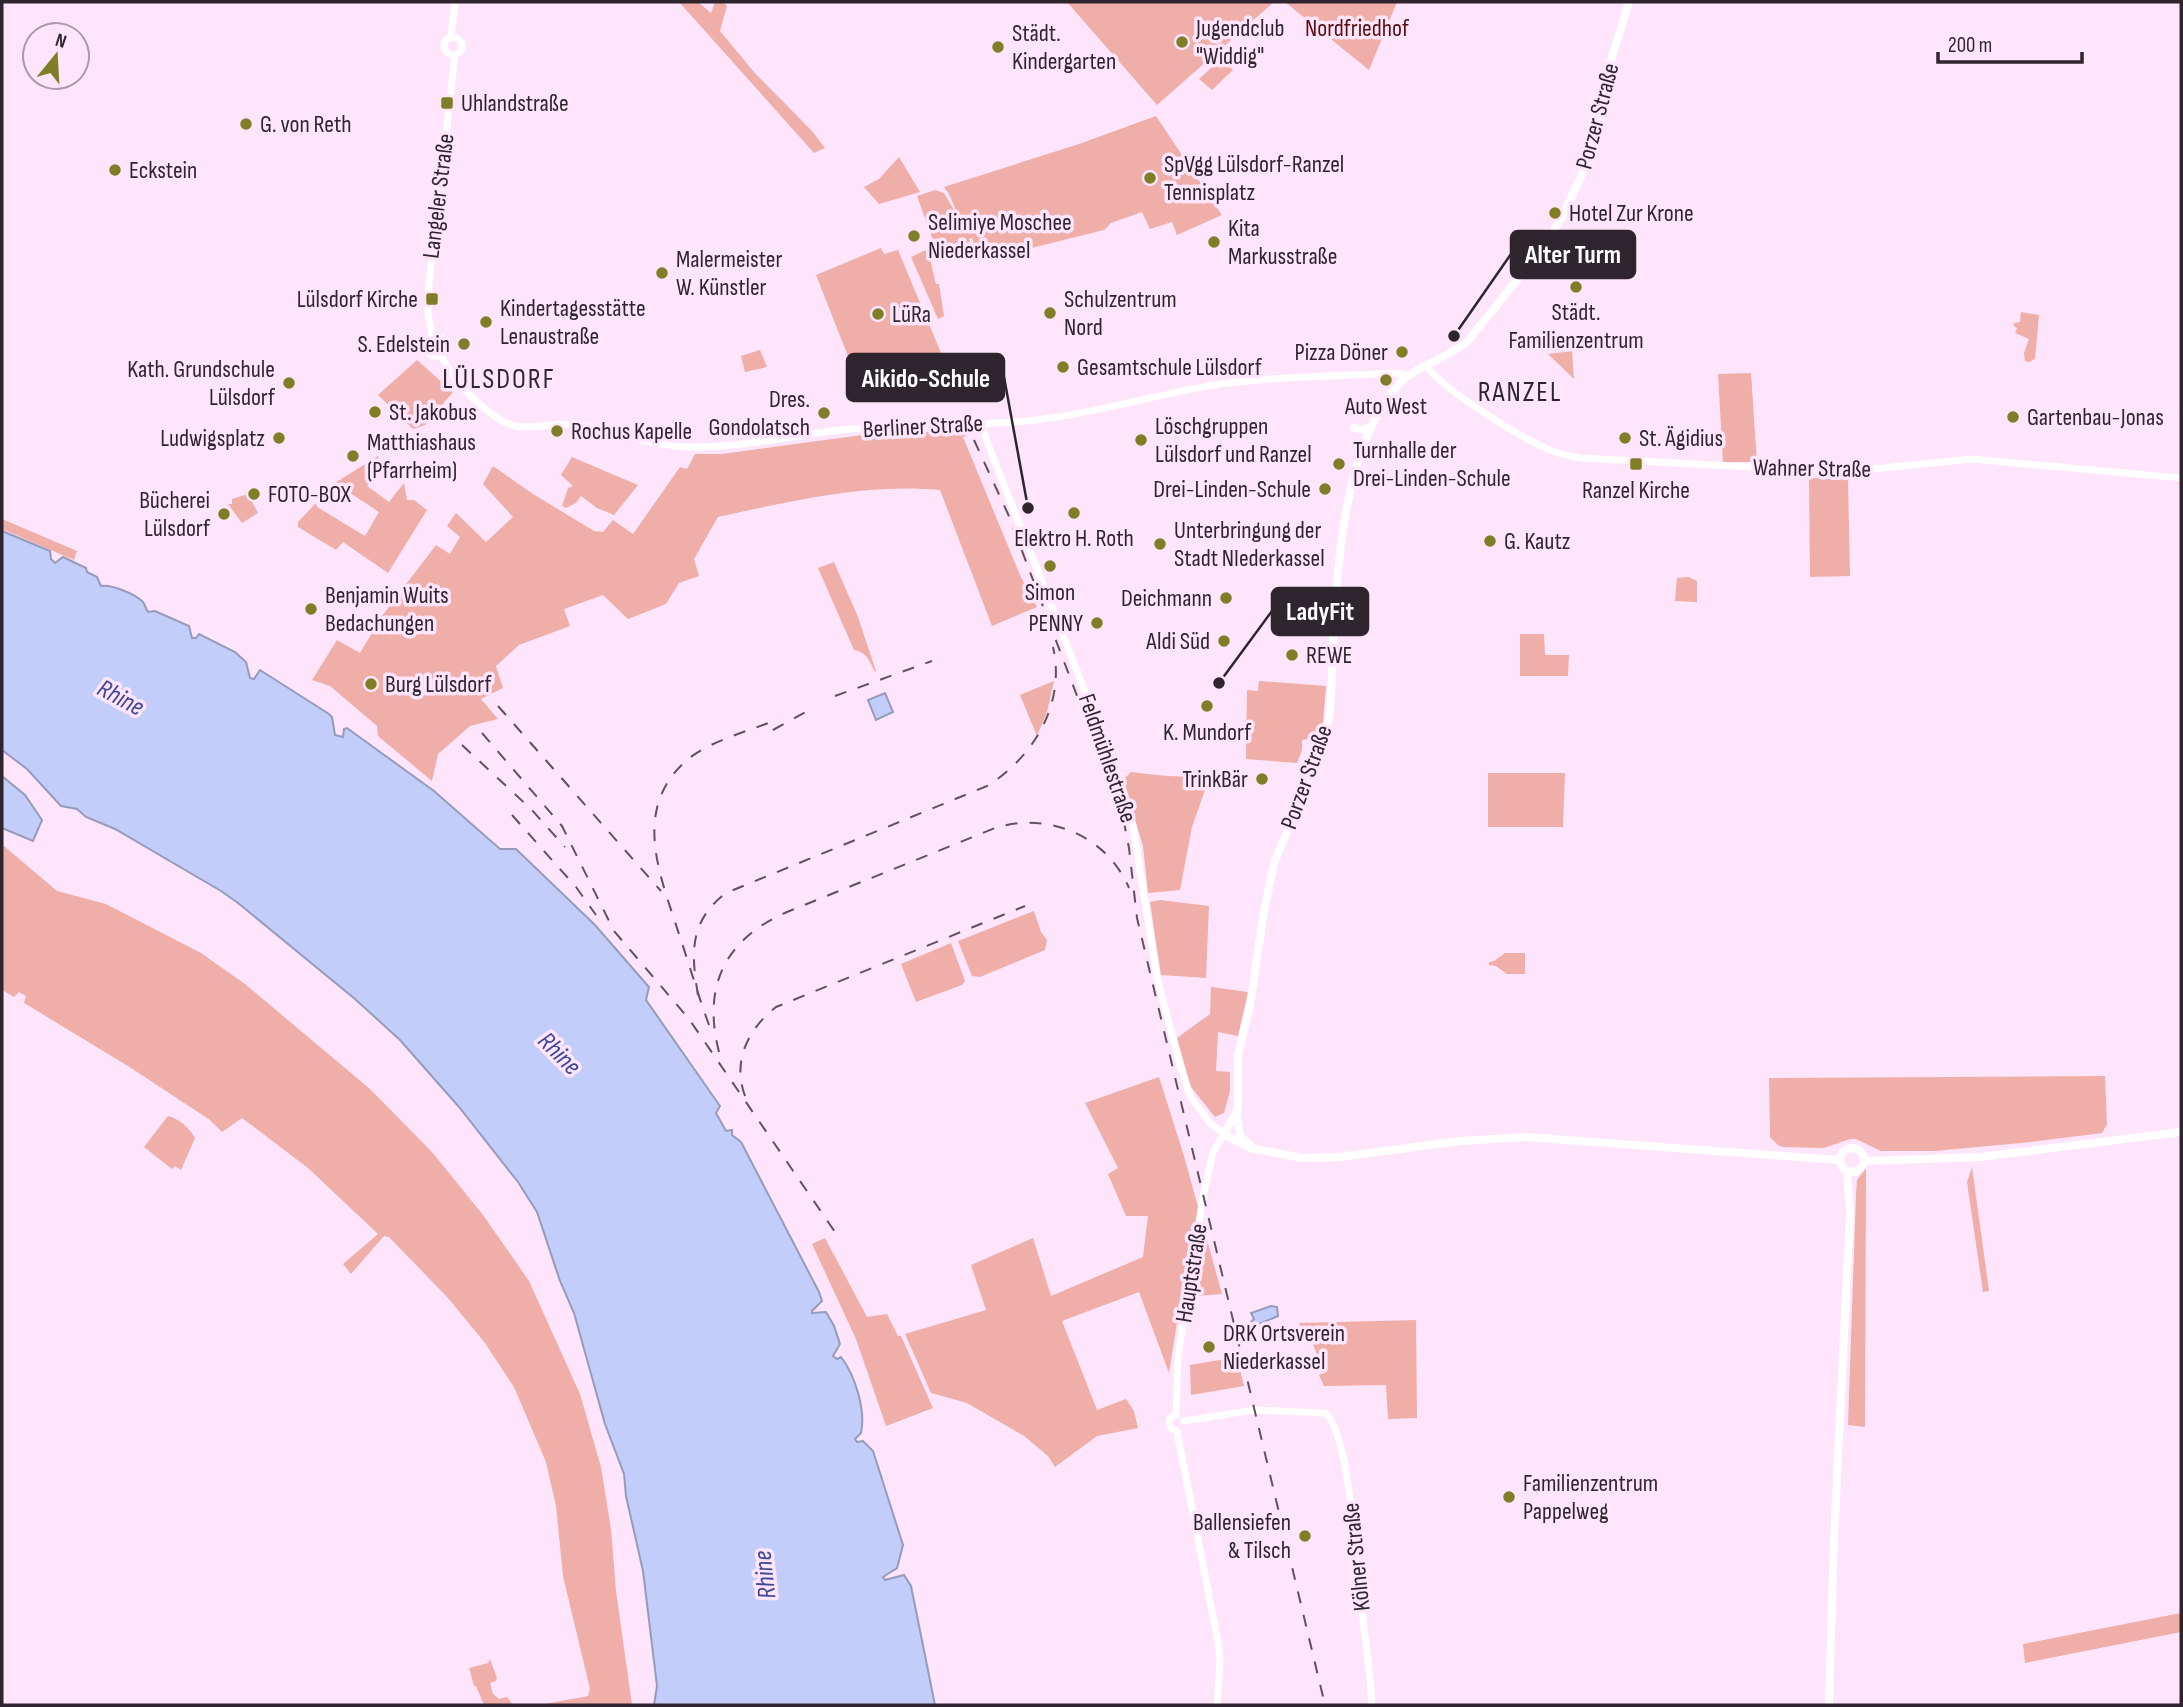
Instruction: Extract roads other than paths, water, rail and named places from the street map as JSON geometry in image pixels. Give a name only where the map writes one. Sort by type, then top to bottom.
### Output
[{"type":"main road","name":"Porzer Straße","points":[[1224,1134],[1237,1113],[1238,1055],[1250,1006],[1273,865],[1322,749],[1328,722],[1341,548],[1347,502],[1363,443],[1370,427],[1396,388],[1409,376],[1452,354],[1468,341],[1546,244],[1583,172],[1598,131],[1611,60],[1629,2]]},
{"type":"main road","points":[[1354,428],[1363,430],[1370,427]]},
{"type":"main road","points":[[1237,1113],[1240,1136],[1259,1150]]},
{"type":"main road","points":[[1864,1161],[1981,1157],[2181,1132]]},
{"type":"main road","points":[[1224,1134],[1242,1145],[1290,1157],[1339,1157],[1480,1139],[1551,1138],[1839,1160]]},
{"type":"main road","points":[[1839,1160],[1845,1150],[1859,1150],[1864,1161],[1862,1167],[1852,1172]]},
{"type":"main road","points":[[1839,1160],[1842,1167],[1852,1172]]},
{"type":"main road","points":[[1829,1705],[1834,1539],[1852,1172]]},
{"type":"street","points":[[454,2],[455,38],[463,48],[455,55],[450,55],[445,49],[445,43],[455,38]]},
{"type":"street","name":"Langeler Straße","points":[[432,336],[428,313],[429,285],[455,55]]},
{"type":"street","points":[[432,336],[441,337],[445,341],[445,350],[441,354],[433,355],[427,349],[426,343],[432,336]]},
{"type":"street","name":"Berliner Straße","points":[[441,354],[446,367],[458,381],[500,420],[521,427],[574,425],[659,446],[721,447],[843,430],[1061,416],[1232,383],[1398,373],[1409,376]]},
{"type":"street","name":"Wahner Straße","points":[[1427,367],[1455,391],[1533,442],[1561,454],[1581,458],[1845,472],[1971,458],[2181,478]]},
{"type":"street","name":"Feldmühlestraße","points":[[982,423],[1121,783],[1133,826],[1157,977],[1188,1092],[1209,1122],[1224,1134]]},
{"type":"street","name":"Hauptstraße","points":[[1176,1415],[1178,1357],[1203,1196],[1213,1152],[1224,1134]]},
{"type":"street","name":"Kölner Straße","points":[[1184,1421],[1255,1410],[1325,1413],[1334,1423],[1350,1498],[1372,1705]]},
{"type":"street","points":[[1176,1415],[1184,1421],[1182,1429],[1177,1430],[1171,1429],[1169,1424],[1170,1418],[1176,1415]]},
{"type":"street","points":[[1177,1430],[1218,1642],[1220,1660],[1217,1705]]},
{"type":"water","name":"Rhine","points":[[2,531],[50,551],[51,559],[55,563],[63,557],[86,568],[87,572],[97,577],[101,586],[129,593],[143,602],[148,612],[155,611],[189,626],[192,638],[199,634],[235,652],[246,662],[250,678],[254,679],[260,670],[329,714],[335,735],[343,737],[344,729],[347,728],[434,791],[500,849],[516,849],[595,925],[649,987],[646,1000],[720,1106],[716,1113],[726,1131],[732,1130],[732,1135],[741,1142],[819,1292],[822,1301],[812,1313],[826,1312],[834,1326],[840,1344],[833,1356],[837,1359],[841,1357],[846,1364],[861,1404],[861,1433],[855,1439],[857,1442],[863,1441],[873,1451],[903,1545],[897,1568],[883,1577],[885,1580],[904,1575],[911,1586],[935,1705],[654,1705],[657,1686],[643,1571],[626,1496],[624,1474],[605,1424],[574,1313],[560,1281],[537,1212],[518,1182],[459,1107],[400,1040],[355,999],[221,891],[115,829],[86,817],[77,809],[61,806],[27,769],[2,750]]},
{"type":"water","points":[[885,693],[893,712],[876,720],[868,700]]},
{"type":"water","points":[[2,776],[25,795],[42,820],[33,841],[2,828]]},
{"type":"water","points":[[1271,1306],[1277,1307],[1278,1316],[1252,1327],[1251,1322],[1254,1319],[1251,1313]]},
{"type":"railway","points":[[974,440],[1008,514],[1123,817],[1137,918],[1325,1705]]},
{"type":"railway","points":[[698,995],[694,965],[695,939],[705,915],[726,893],[987,786],[1019,760],[1032,744],[1050,708],[1056,668],[1053,647]]},
{"type":"railway","points":[[835,696],[932,661]]},
{"type":"railway","points":[[498,706],[661,891]]},
{"type":"railway","points":[[773,730],[811,709]]},
{"type":"railway","points":[[709,1025],[658,866],[655,821],[659,800],[670,779],[696,753],[779,719]]},
{"type":"railway","points":[[482,733],[562,826],[614,931],[689,1019],[835,1232]]},
{"type":"railway","points":[[462,745],[531,809],[565,847]]},
{"type":"railway","points":[[512,815],[576,887],[596,915]]},
{"type":"railway","points":[[719,1052],[714,1028],[717,986],[723,967],[748,936],[787,912],[995,828],[1035,823],[1074,832],[1106,854],[1129,888]]},
{"type":"railway","points":[[745,1096],[740,1070],[745,1047],[758,1025],[776,1007],[1025,906]]},
{"type":"place","name":"Jugendclub \"Widdig\"","points":[[1182,42]]},
{"type":"place","name":"Städt. Kindergarten","points":[[998,47]]},
{"type":"place","name":"Uhlandstraße","points":[[447,103]]},
{"type":"place","name":"G. von Reth","points":[[246,124]]},
{"type":"place","name":"Eckstein","points":[[115,170]]},
{"type":"place","name":"SpVgg Lülsdorf-Ranzel Tennisplatz","points":[[1150,178]]},
{"type":"place","name":"Hotel Zur Krone","points":[[1555,213]]},
{"type":"place","name":"Selimiye Moschee Niederkassel","points":[[914,236]]},
{"type":"place","name":"Kita Markusstraße","points":[[1214,242]]},
{"type":"place","name":"Malermeister W. Künstler","points":[[662,273]]},
{"type":"place","name":"Städt. Familienzentrum","points":[[1576,287]]},
{"type":"place","name":"Lülsdorf Kirche","points":[[432,299]]},
{"type":"place","name":"Schulzentrum Nord","points":[[1050,313]]},
{"type":"place","name":"LüRa","points":[[878,314]]},
{"type":"place","name":"Kindertagesstätte Lenaustraße","points":[[486,322]]},
{"type":"place","name":"Alter Turm","points":[[1454,336]]},
{"type":"place","name":"S. Edelstein","points":[[464,344]]},
{"type":"place","name":"Pizza Döner","points":[[1402,352]]},
{"type":"place","name":"Gesamtschule Lülsdorf","points":[[1063,367]]},
{"type":"place","name":"Auto West","points":[[1386,380]]},
{"type":"place","name":"Kath. Grundschule Lülsdorf","points":[[289,383]]},
{"type":"place","name":"St. Jakobus","points":[[375,412]]},
{"type":"place","name":"Dres. Gondolatsch","points":[[824,413]]},
{"type":"place","name":"Gartenbau-Jonas","points":[[2013,417]]},
{"type":"place","name":"Rochus Kapelle","points":[[557,431]]},
{"type":"place","name":"Ludwigsplatz","points":[[279,438]]},
{"type":"place","name":"St. Ägidius","points":[[1625,438]]},
{"type":"place","name":"Löschgruppen Lülsdorf und Ranzel","points":[[1141,440]]},
{"type":"place","name":"Matthiashaus (Pfarrheim)","points":[[353,456]]},
{"type":"place","name":"Turnhalle der Drei-Linden-Schule","points":[[1339,464]]},
{"type":"place","name":"Ranzel Kirche","points":[[1636,464]]},
{"type":"place","name":"Drei-Linden-Schule","points":[[1325,489]]},
{"type":"place","name":"FOTO-BOX","points":[[254,494]]},
{"type":"place","name":"Aikido-Schule","points":[[1028,508]]},
{"type":"place","name":"Elektro H. Roth","points":[[1074,513]]},
{"type":"place","name":"Bücherei Lülsdorf","points":[[224,514]]},
{"type":"place","name":"G. Kautz","points":[[1490,541]]},
{"type":"place","name":"Unterbringung der Stadt NIederkassel","points":[[1160,544]]},
{"type":"place","name":"Simon","points":[[1050,566]]},
{"type":"place","name":"Deichmann","points":[[1226,598]]},
{"type":"place","name":"Benjamin Wuits Bedachungen","points":[[311,609]]},
{"type":"place","name":"PENNY","points":[[1097,623]]},
{"type":"place","name":"Aldi Süd","points":[[1224,641]]},
{"type":"place","name":"REWE","points":[[1292,655]]},
{"type":"place","name":"LadyFit","points":[[1219,683]]},
{"type":"place","name":"Burg Lülsdorf","points":[[371,684]]},
{"type":"place","name":"K. Mundorf","points":[[1207,706]]},
{"type":"place","name":"TrinkBär","points":[[1262,779]]},
{"type":"place","name":"DRK Ortsverein Niederkassel","points":[[1209,1347]]},
{"type":"place","name":"Familienzentrum Pappelweg","points":[[1509,1497]]},
{"type":"place","name":"Ballensiefen & Tilsch","points":[[1305,1536]]},
{"type":"district","name":"LÜLSDORF","points":[[499,378]]},
{"type":"district","name":"RANZEL","points":[[1520,391]]},
{"type":"park label","name":"Nordfriedhof","points":[[1357,28]]}]
